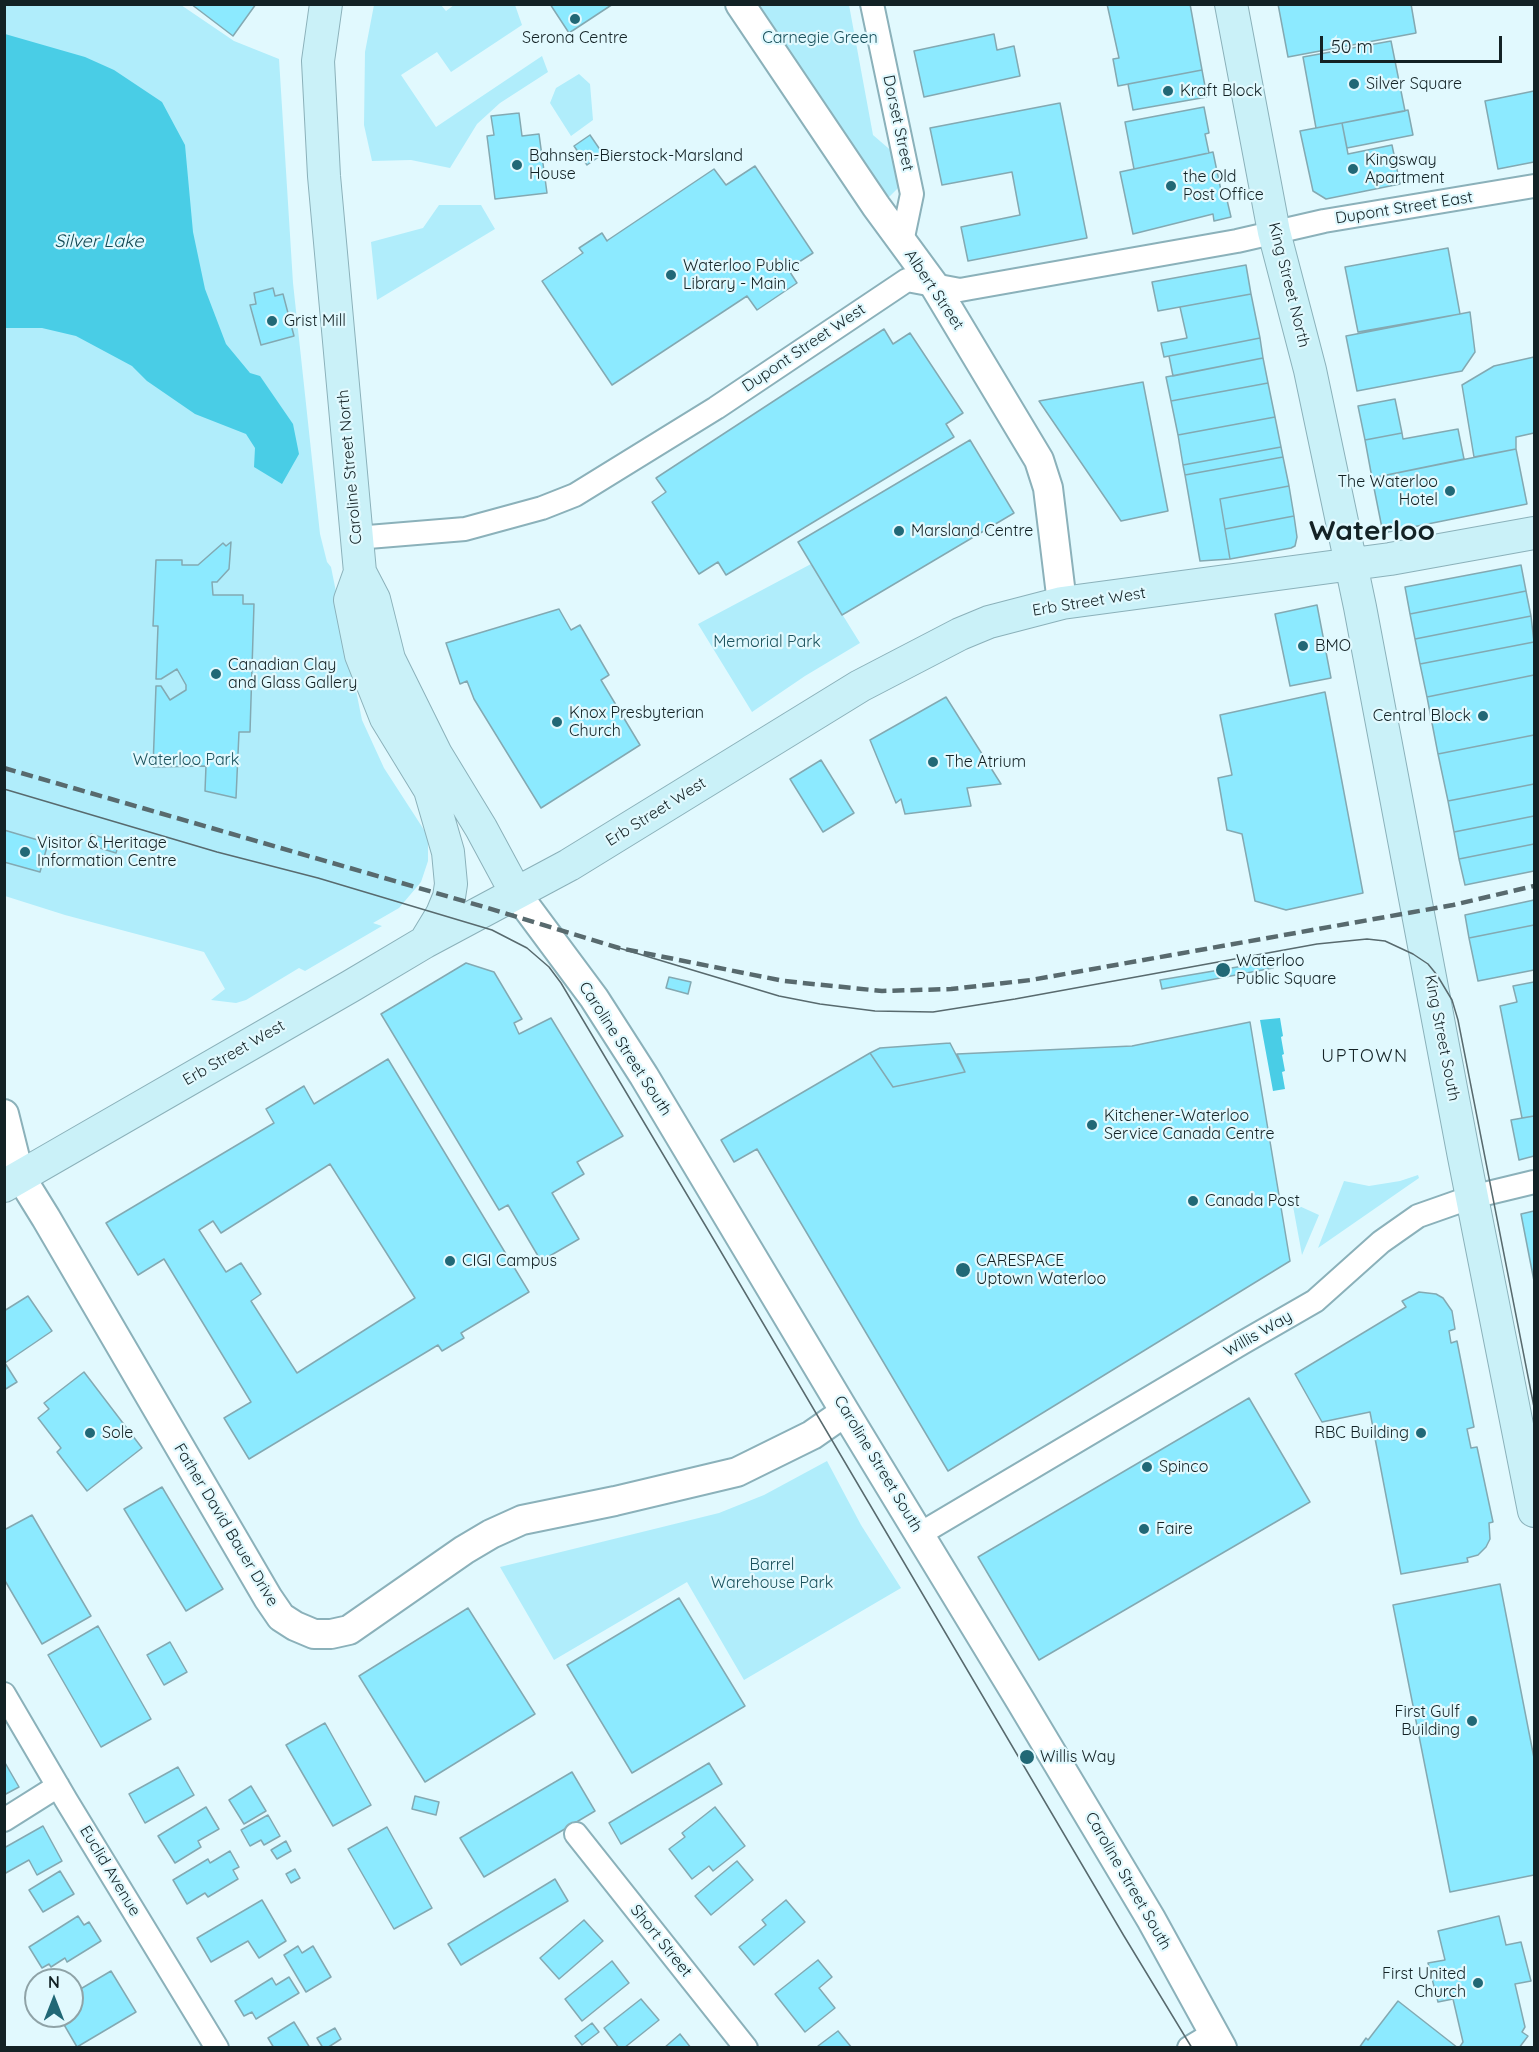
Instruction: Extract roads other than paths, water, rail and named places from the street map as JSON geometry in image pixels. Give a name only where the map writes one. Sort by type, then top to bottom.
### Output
[{"type":"main road","name":"Caroline Street North","points":[[326,4],[318,62],[322,142],[330,257],[360,572],[374,599],[388,659],[436,754],[482,828],[516,893]]},
{"type":"main road","name":"King Street North","points":[[1231,4],[1274,232],[1310,370],[1351,565]]},
{"type":"main road","name":"Erb Street West","points":[[10,1172],[348,988],[425,942],[569,865],[832,703],[902,664],[989,622],[1062,603],[1351,565],[1534,533]]},
{"type":"main road","name":"King Street South","points":[[1351,565],[1534,1511]]},
{"type":"main road","points":[[360,572],[350,600],[361,655],[387,718],[430,790],[446,840],[451,884],[442,914],[425,942]]},
{"type":"street","name":"Albert Street","points":[[740,4],[902,242],[934,285],[1039,460],[1048,488],[1062,603]]},
{"type":"street","name":"Dorset Street","points":[[872,4],[912,194],[902,242]]},
{"type":"street","name":"Dupont Street East","points":[[1274,232],[1324,221],[1534,186]]},
{"type":"street","name":"Dupont Street West","points":[[356,538],[465,529],[542,508],[575,495],[716,408],[907,279],[960,290],[1237,241],[1274,232]]},
{"type":"street","name":"Caroline Street South","points":[[516,893],[594,998],[619,1036],[1151,1919],[1218,2040]]},
{"type":"street","name":"Father David Bauer Drive","points":[[4,1114],[10,1172],[268,1598],[281,1617],[314,1634],[331,1634],[349,1630],[464,1551],[491,1534],[522,1520],[737,1472],[812,1435],[845,1412]]},
{"type":"street","name":"Willis Way","points":[[920,1534],[1315,1301],[1381,1242],[1418,1216],[1472,1197],[1534,1182]]},
{"type":"street","name":"Euclid Avenue","points":[[4,1694],[217,2048]]},
{"type":"street","points":[[4,1820],[58,1786]]},
{"type":"street","name":"Short Street","points":[[576,1834],[746,2048]]},
{"type":"street","points":[[1189,2048],[1218,2040]]},
{"type":"water","name":"Silver Lake","points":[[5,34],[85,57],[114,70],[162,102],[185,145],[193,232],[205,289],[226,344],[250,373],[260,376],[293,424],[299,454],[282,484],[254,467],[255,448],[246,434],[195,414],[147,381],[132,366],[76,336],[42,328],[5,328]]},
{"type":"water","points":[[1280,1018],[1285,1089],[1273,1091],[1260,1020]]},
{"type":"tram line","points":[[4,789],[492,930],[527,948],[549,967],[561,983],[714,1240],[1192,2048]]},
{"type":"tram line","points":[[619,948],[779,996],[875,1011],[933,1012],[1317,944],[1367,939],[1385,941],[1413,954],[1428,964],[1437,975],[1452,1000],[1458,1020],[1534,1407]]},
{"type":"railway","points":[[4,768],[619,948],[784,981],[882,991],[951,989],[1031,980],[1453,905],[1534,886]]},
{"type":"place","name":"Serona Centre","points":[[575,19]]},
{"type":"place","name":"Silver Square","points":[[1354,84]]},
{"type":"place","name":"Kraft Block","points":[[1168,91]]},
{"type":"place","name":"Bahnsen-Bierstock-Marsland House","points":[[517,165]]},
{"type":"place","name":"Kingsway Apartment","points":[[1353,169]]},
{"type":"place","name":"the Old Post Office","points":[[1171,186]]},
{"type":"place","name":"Waterloo Public Library - Main","points":[[671,275]]},
{"type":"place","name":"Grist Mill","points":[[272,321]]},
{"type":"place","name":"The Waterloo Hotel","points":[[1450,491]]},
{"type":"place","name":"Marsland Centre","points":[[899,531]]},
{"type":"place","name":"BMO","points":[[1303,646]]},
{"type":"place","name":"Canadian Clay and Glass Gallery","points":[[216,674]]},
{"type":"place","name":"Central Block","points":[[1483,716]]},
{"type":"place","name":"Knox Presbyterian Church","points":[[557,722]]},
{"type":"place","name":"The Atrium","points":[[933,762]]},
{"type":"place","name":"Visitor & Heritage Information Centre","points":[[25,852]]},
{"type":"place","name":"Waterloo Public Square","points":[[1223,970]]},
{"type":"place","name":"Kitchener-Waterloo Service Canada Centre","points":[[1092,1125]]},
{"type":"place","name":"Canada Post","points":[[1193,1201]]},
{"type":"place","name":"CIGI Campus","points":[[450,1261]]},
{"type":"place","name":"CARESPACE Uptown Waterloo","points":[[963,1270]]},
{"type":"place","name":"Sole","points":[[90,1433]]},
{"type":"place","name":"RBC Building","points":[[1421,1433]]},
{"type":"place","name":"Spinco","points":[[1147,1467]]},
{"type":"place","name":"Faire","points":[[1144,1529]]},
{"type":"place","name":"First Gulf Building","points":[[1472,1721]]},
{"type":"place","name":"Willis Way","points":[[1027,1757]]},
{"type":"place","name":"First United Church","points":[[1478,1983]]},
{"type":"district","name":"Waterloo","points":[[1372,532]]},
{"type":"district","name":"UPTOWN","points":[[1365,1057]]},
{"type":"park label","name":"Carnegie Green","points":[[820,38]]},
{"type":"park label","name":"Memorial Park","points":[[767,642]]},
{"type":"park label","name":"Waterloo Park","points":[[186,760]]},
{"type":"park label","name":"Barrel Warehouse Park","points":[[772,1574]]}]
